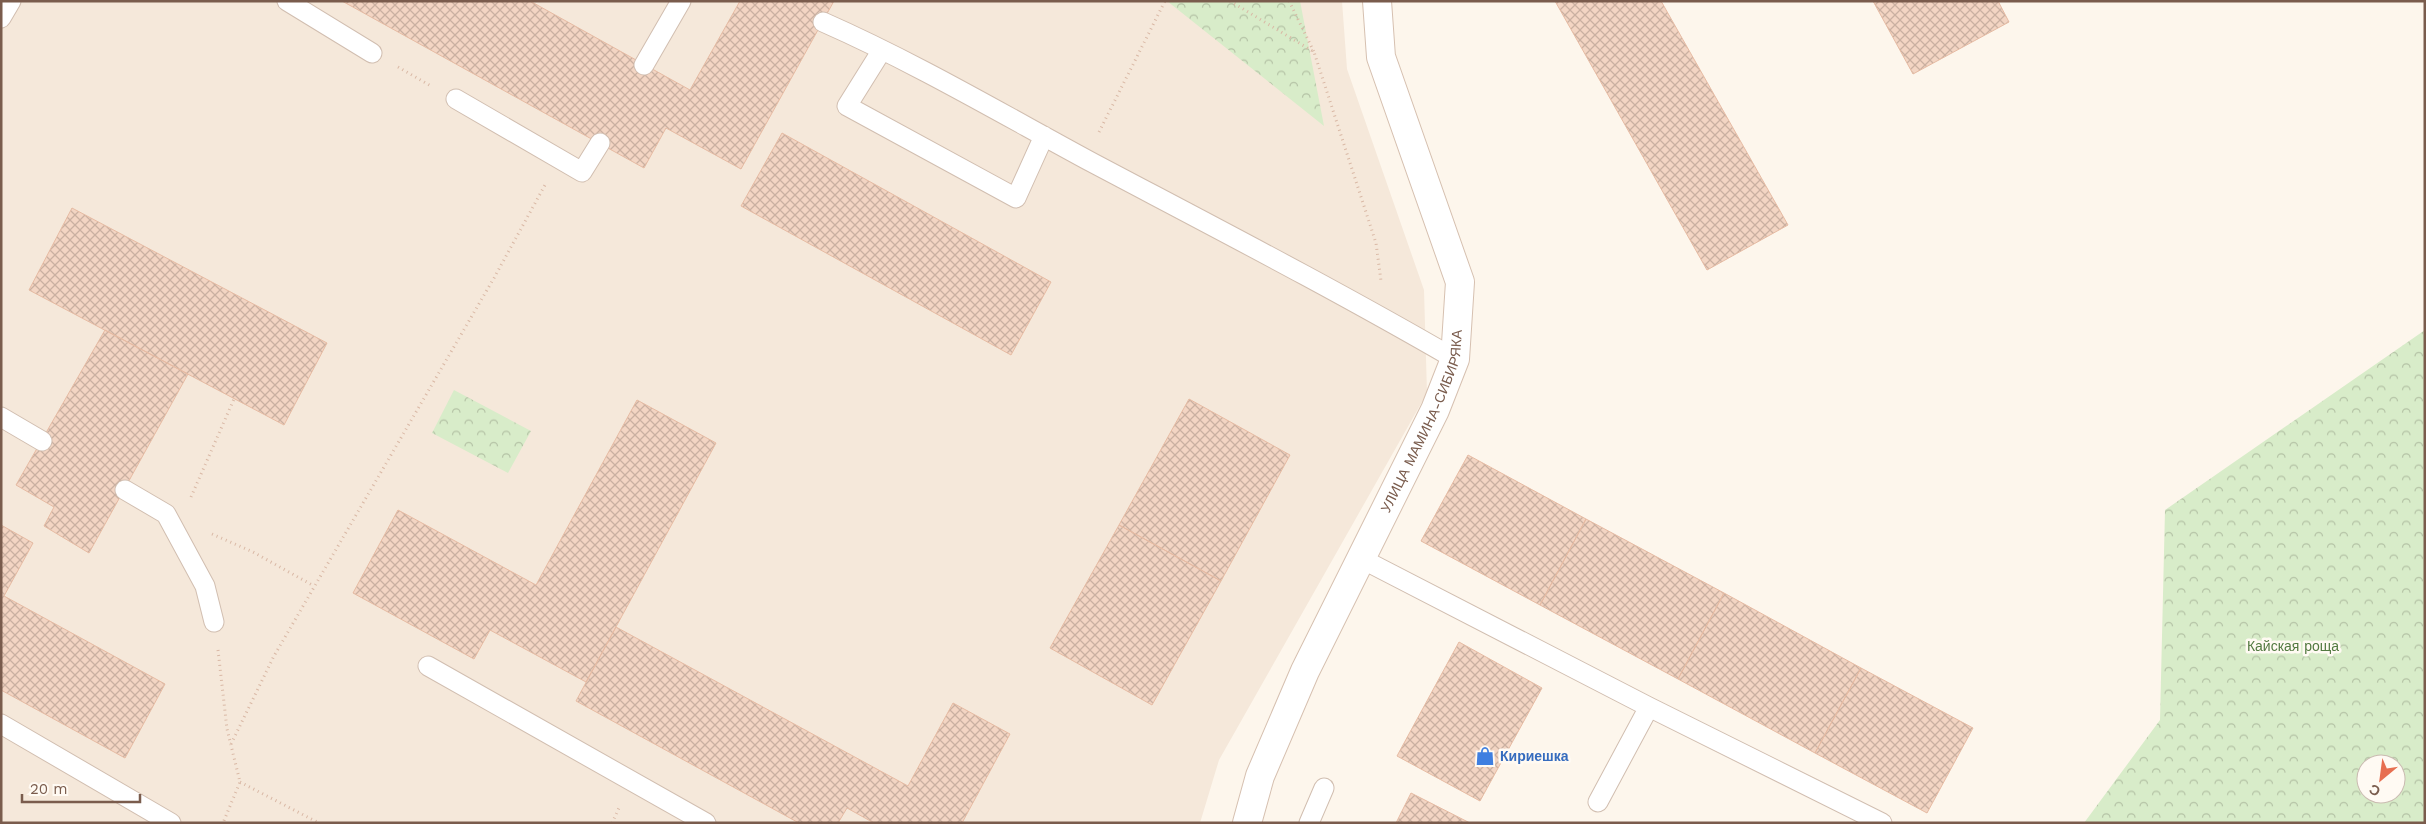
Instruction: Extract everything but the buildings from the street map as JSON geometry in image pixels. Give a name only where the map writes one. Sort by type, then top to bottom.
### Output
[{"type":"street","name":"УЛИЦА МАМИНА-СИБИРЯКА","points":[[1246,823],[1260,776],[1305,671],[1434,410],[1454,359],[1460,282],[1381,57],[1377,1]]},
{"type":"lane","points":[[1,18],[11,1]]},
{"type":"lane","points":[[287,1],[372,53]]},
{"type":"lane","points":[[644,65],[681,1]]},
{"type":"lane","points":[[822,22],[882,50],[1044,136],[1386,319],[1454,359]]},
{"type":"lane","points":[[882,50],[847,106],[1016,198],[1044,136]]},
{"type":"lane","points":[[456,100],[582,172],[600,143]]},
{"type":"lane","points":[[1,417],[42,441]]},
{"type":"lane","points":[[125,490],[166,514],[205,586],[214,622]]},
{"type":"lane","points":[[1360,558],[1648,706],[1882,823]]},
{"type":"lane","points":[[428,666],[706,823]]},
{"type":"lane","points":[[1598,802],[1648,706]]},
{"type":"lane","points":[[1,724],[171,823]]},
{"type":"lane","points":[[1310,823],[1324,788]]},
{"type":"path","points":[[1085,158],[1166,1]]},
{"type":"path","points":[[1230,1],[1314,52]]},
{"type":"path","points":[[1289,1],[1314,52],[1376,243],[1386,319]]},
{"type":"path","points":[[372,53],[456,100]]},
{"type":"path","points":[[231,744],[274,656],[494,278],[558,158]]},
{"type":"path","points":[[188,503],[234,398]]},
{"type":"path","points":[[252,552],[314,586]]},
{"type":"path","points":[[214,622],[227,729],[240,782],[223,823]]},
{"type":"path","points":[[240,782],[319,823]]},
{"type":"shaded area","points":[[1,1],[1342,1],[1347,69],[1424,290],[1427,393],[1219,760],[1200,823],[1,823]]},
{"type":"green space","points":[[1167,1],[1300,1],[1324,126]]},
{"type":"green space","name":"Кайская роща","points":[[2425,330],[2425,823],[2084,823],[2160,720],[2165,510]]},
{"type":"green space","points":[[454,390],[531,431],[508,473],[432,433]]},
{"type":"place","name":"Кириешка","points":[[1485,756]]}]
